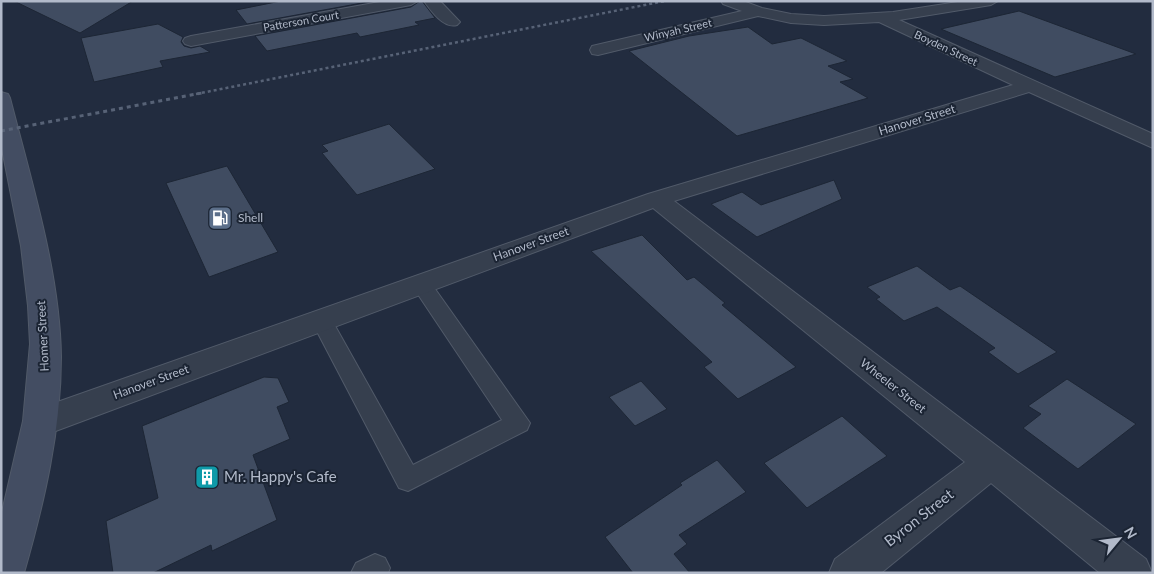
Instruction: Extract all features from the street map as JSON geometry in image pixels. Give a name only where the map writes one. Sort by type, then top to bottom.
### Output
[{"type":"main road","name":"Homer Street","points":[[1,98],[10,171],[24,193],[42,301],[45,369],[40,422],[30,478],[4,573]]},
{"type":"street","name":"Patterson Court","points":[[191,41],[412,1]]},
{"type":"street","points":[[431,1],[452,22]]},
{"type":"street","name":"Boyden Street","points":[[728,1],[757,12],[804,18],[856,21],[884,19],[1153,142]]},
{"type":"street","points":[[884,19],[991,1]]},
{"type":"street","name":"Winyah Street","points":[[598,50],[757,12]]},
{"type":"street","name":"Hanover Street","points":[[40,422],[656,199],[1029,86]]},
{"type":"street","name":"Wheeler Street","points":[[656,199],[1132,573]]},
{"type":"street","name":"Byron Street","points":[[849,573],[990,463]]},
{"type":"lane","points":[[322,320],[408,480],[518,423],[421,284]]},
{"type":"building","points":[[14,1],[133,1],[80,33]]},
{"type":"building","points":[[281,1],[373,1],[247,24],[236,10]]},
{"type":"building","points":[[420,1],[435,18],[415,22],[419,25],[360,37],[357,33],[267,51],[255,36],[411,7]]},
{"type":"building","points":[[1019,11],[1136,54],[1055,77],[941,29]]},
{"type":"building","points":[[158,24],[183,37],[181,42],[184,46],[191,48],[200,46],[210,52],[160,61],[163,67],[94,82],[81,38]]},
{"type":"building","points":[[748,27],[772,44],[801,38],[847,61],[828,66],[853,79],[840,82],[868,98],[737,136],[629,51],[689,36]]},
{"type":"building","points":[[389,124],[435,169],[357,195],[322,153],[328,151],[322,145]]},
{"type":"building","name":"Shell","points":[[227,166],[278,252],[209,277],[166,183]]},
{"type":"building","points":[[834,180],[842,199],[757,237],[711,204],[742,192],[761,205]]},
{"type":"building","points":[[642,235],[687,280],[694,277],[725,303],[722,305],[796,367],[738,399],[704,367],[712,362],[591,251]]},
{"type":"building","points":[[917,266],[950,290],[960,286],[1057,352],[1018,374],[988,352],[995,348],[937,307],[904,321],[876,299],[880,297],[867,287]]},
{"type":"building","name":"Mr. Happy's Cafe","points":[[264,377],[278,378],[289,402],[277,407],[290,439],[253,455],[277,520],[212,551],[211,545],[153,573],[113,573],[106,521],[158,498],[142,426]]},
{"type":"building","points":[[1067,379],[1136,424],[1078,469],[1023,428],[1041,414],[1028,406]]},
{"type":"building","points":[[641,381],[667,409],[635,426],[609,397]]},
{"type":"building","points":[[842,416],[887,456],[807,508],[764,463]]},
{"type":"building","points":[[717,460],[746,492],[679,535],[687,544],[674,554],[690,573],[633,573],[605,537],[682,485],[680,483]]},
{"type":"railway","points":[[196,94],[665,1]]},
{"type":"railway","points":[[1,131],[202,93]]},
{"type":"place","name":"Shell","points":[[220,218]]},
{"type":"place","name":"Mr. Happy's Cafe","points":[[207,477]]}]
